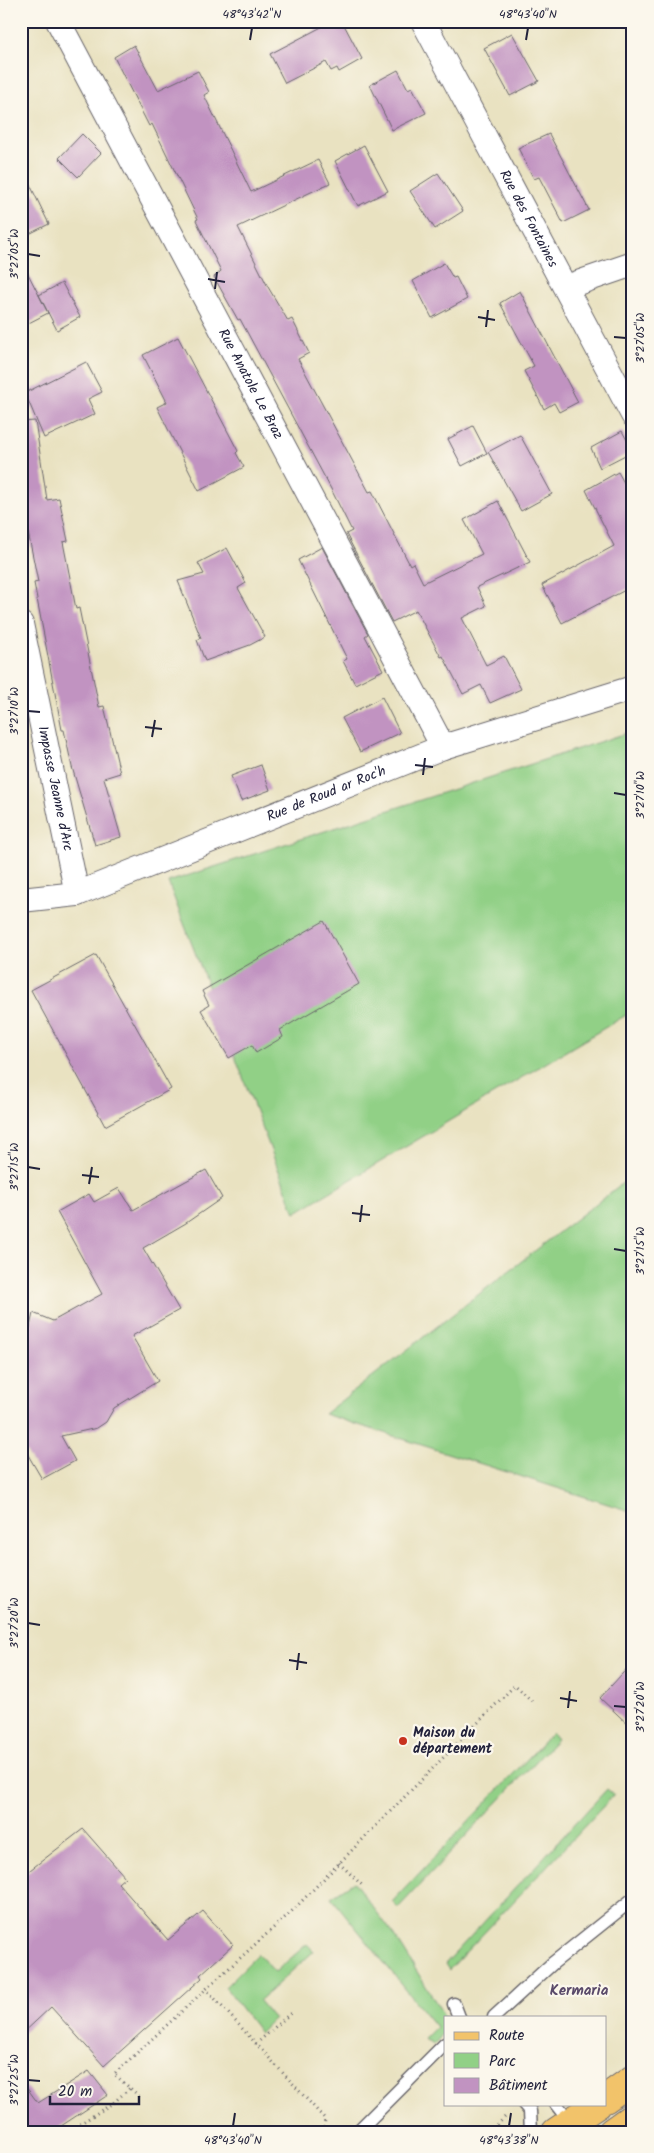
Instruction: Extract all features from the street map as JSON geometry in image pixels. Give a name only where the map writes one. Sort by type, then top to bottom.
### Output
[{"type":"main road","points":[[606,2098],[633,2079]]},
{"type":"main road","points":[[564,2123],[594,2106]]},
{"type":"main road","points":[[612,2132],[633,2117]]},
{"type":"street","name":"Rue Anatole Le Braz","points":[[58,21],[443,747]]},
{"type":"street","name":"Rue des Fontaines","points":[[423,21],[633,415]]},
{"type":"street","points":[[566,287],[633,264]]},
{"type":"street","name":"Impasse Jeanne d'Arc","points":[[21,624],[77,894]]},
{"type":"street","name":"Rue de Roud ar Roc'h","points":[[21,900],[77,894],[443,747],[633,688]]},
{"type":"lane","points":[[495,2016],[553,1963],[633,1899]]},
{"type":"lane","points":[[454,2004],[459,2016]]},
{"type":"lane","points":[[357,2132],[444,2045]]},
{"type":"lane","points":[[526,2106],[530,2111],[530,2132]]},
{"type":"path","points":[[138,2096],[114,2074],[291,1912],[515,1685],[533,1702]]},
{"type":"path","points":[[339,1863],[363,1886]]},
{"type":"path","points":[[206,1989],[325,2119],[324,2132]]},
{"type":"path","points":[[256,2044],[293,2011]]},
{"type":"path","points":[[67,2132],[113,2103],[130,2088]]},
{"type":"path","points":[[490,2132],[511,2111]]},
{"type":"green space","points":[[633,731],[633,1011],[295,1213],[168,882]]},
{"type":"green space","points":[[633,1175],[633,1512],[324,1414]]},
{"type":"green space","points":[[552,1733],[557,1739],[398,1908],[392,1902]]},
{"type":"green space","points":[[607,1789],[614,1795],[449,1970],[445,1964]]},
{"type":"green space","points":[[354,1882],[395,1936],[444,2016],[444,2033],[434,2044],[424,2039],[436,2027],[331,1897]]},
{"type":"green space","points":[[307,1944],[314,1951],[259,2001],[274,2019],[260,2033],[225,1987],[258,1954],[275,1972]]},
{"type":"building","points":[[333,21],[342,21],[362,59],[339,72],[337,68],[331,71],[326,62],[285,83],[270,54]]},
{"type":"building","points":[[512,33],[539,81],[510,96],[484,48]]},
{"type":"building","points":[[134,45],[158,90],[198,71],[209,92],[204,95],[251,192],[318,160],[330,183],[238,227],[268,287],[288,321],[292,319],[309,353],[298,359],[369,492],[372,491],[410,565],[413,563],[423,583],[482,554],[464,520],[498,501],[530,562],[477,587],[486,606],[462,618],[486,665],[504,656],[521,689],[490,703],[481,685],[463,694],[416,610],[392,622],[346,534],[352,531],[331,489],[240,319],[238,320],[214,277],[221,271],[196,220],[198,219],[152,124],[149,126],[114,57]]},
{"type":"building","points":[[398,70],[408,89],[412,87],[426,113],[392,130],[370,85]]},
{"type":"building","points":[[82,134],[101,153],[78,177],[59,158]]},
{"type":"building","points":[[549,134],[589,210],[563,223],[539,177],[534,179],[518,148]]},
{"type":"building","points":[[364,145],[388,191],[358,206],[335,161]]},
{"type":"building","points":[[21,166],[49,224],[21,238]]},
{"type":"building","points":[[438,173],[463,211],[435,229],[410,191]]},
{"type":"building","points":[[21,260],[48,313],[21,327]]},
{"type":"building","points":[[444,263],[453,278],[456,277],[467,299],[432,318],[413,281]]},
{"type":"building","points":[[62,283],[80,317],[57,330],[39,295]]},
{"type":"building","points":[[520,291],[578,402],[559,412],[554,403],[544,409],[524,371],[534,366],[500,303]]},
{"type":"building","points":[[178,337],[238,451],[236,453],[244,467],[199,491],[157,407],[167,402],[143,355]]},
{"type":"building","points":[[86,362],[102,392],[88,399],[95,414],[44,438],[25,393]]},
{"type":"building","points":[[35,421],[47,500],[59,498],[68,541],[63,542],[76,609],[79,608],[99,707],[104,706],[120,773],[104,778],[121,837],[95,845],[72,767],[64,730],[62,730],[34,583],[38,582],[21,497],[21,422]]},
{"type":"building","points":[[473,426],[487,453],[462,466],[448,439]]},
{"type":"building","points":[[622,431],[633,451],[600,468],[591,448]]},
{"type":"building","points":[[520,435],[552,494],[521,511],[488,452]]},
{"type":"building","points":[[618,472],[633,499],[633,586],[562,623],[542,585],[614,546],[586,490]]},
{"type":"building","points":[[322,547],[368,634],[365,636],[383,670],[355,684],[343,661],[347,659],[298,560]]},
{"type":"building","points":[[227,548],[246,583],[238,588],[265,637],[250,645],[205,661],[197,640],[201,638],[178,581],[204,574],[198,563]]},
{"type":"building","points":[[382,697],[400,733],[360,752],[342,718]]},
{"type":"building","points":[[261,765],[270,790],[241,801],[231,776]]},
{"type":"building","points":[[324,921],[359,984],[280,1030],[283,1037],[256,1053],[252,1045],[229,1058],[201,1010],[209,1005],[202,991]]},
{"type":"building","points":[[96,955],[171,1089],[105,1126],[31,990]]},
{"type":"building","points":[[206,1170],[222,1198],[186,1223],[143,1248],[179,1310],[132,1336],[158,1381],[114,1408],[106,1422],[97,1428],[61,1436],[75,1461],[42,1479],[21,1443],[21,1339],[28,1336],[33,1313],[53,1321],[102,1294],[57,1212],[89,1194],[94,1202],[119,1188],[133,1210]]},
{"type":"building","points":[[633,1662],[633,1729],[600,1698]]},
{"type":"building","points":[[83,1829],[125,1877],[118,1883],[168,1940],[203,1911],[233,1945],[200,1975],[202,1978],[104,2066],[51,2007],[21,2035],[21,1877]]},
{"type":"building","points":[[89,2071],[108,2095],[52,2132],[21,2132],[21,2080],[38,2103]]},
{"type":"place","name":"Maison du département","points":[[403,1741]]},
{"type":"district","name":"Kermaria","points":[[579,1991]]}]
